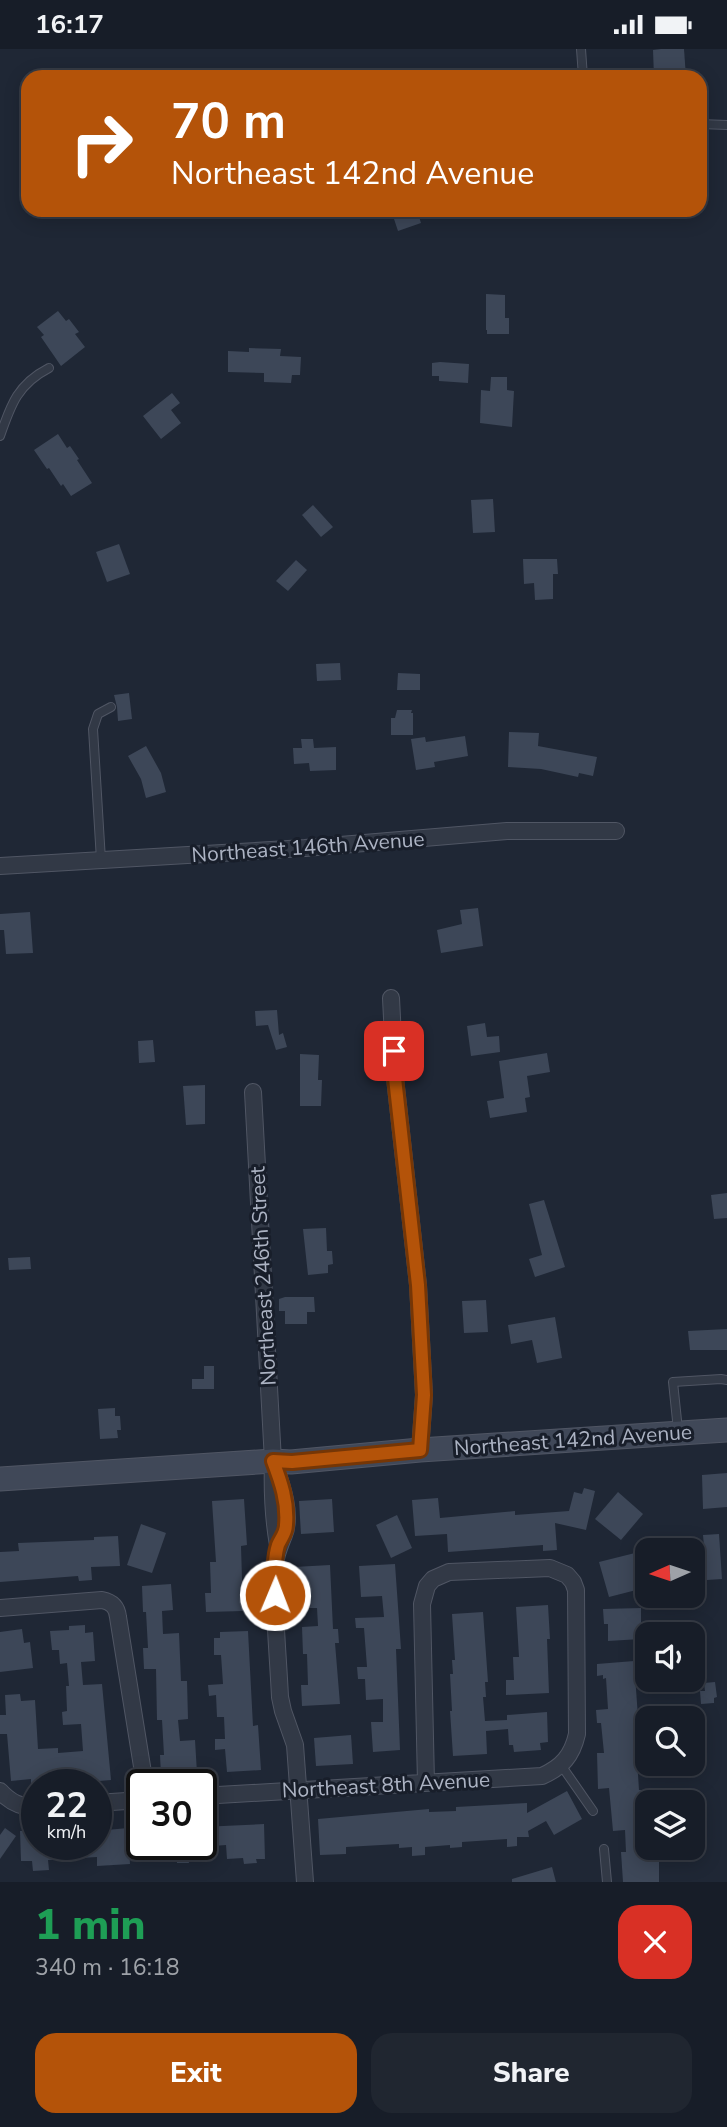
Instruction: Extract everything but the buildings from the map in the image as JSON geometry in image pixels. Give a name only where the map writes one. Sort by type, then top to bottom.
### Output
[{"type":"main road","name":"Northeast 142nd Avenue","points":[[0,1479],[273,1461],[292,1462],[420,1450],[727,1430]]},
{"type":"street","name":"Northeast 146th Avenue","points":[[0,866],[305,848],[507,831],[616,831]]},
{"type":"street","points":[[391,998],[395,1078],[418,1285],[424,1395],[420,1450]]},
{"type":"street","name":"Northeast 246th Street","points":[[253,1092],[273,1461],[272,1502],[278,1545],[274,1569],[280,1697],[295,1745],[305,1882]]},
{"type":"street","points":[[426,1783],[422,1604],[427,1586],[433,1579],[449,1572],[550,1568],[567,1575],[573,1582],[576,1590],[577,1734],[574,1748],[564,1763]]},
{"type":"street","points":[[0,1608],[102,1600],[115,1607],[142,1769]]},
{"type":"street","name":"Northeast 8th Avenue","points":[[217,1795],[542,1776],[564,1763]]},
{"type":"street","points":[[4,1795],[21,1805]]},
{"type":"lane","points":[[581,49],[582,70]]},
{"type":"lane","points":[[707,124],[727,125]]},
{"type":"lane","points":[[0,436],[19,390],[33,376],[49,368]]},
{"type":"lane","points":[[101,860],[93,729],[98,714],[111,707]]},
{"type":"lane","points":[[678,1433],[673,1382],[727,1380]]},
{"type":"lane","points":[[564,1763],[593,1811]]},
{"type":"lane","points":[[604,1849],[607,1882]]},
{"type":"route","points":[[275,1595],[274,1569],[278,1545],[286,1525],[284,1489],[273,1461],[292,1462],[420,1450],[424,1395],[418,1285],[394,1051]]}]
